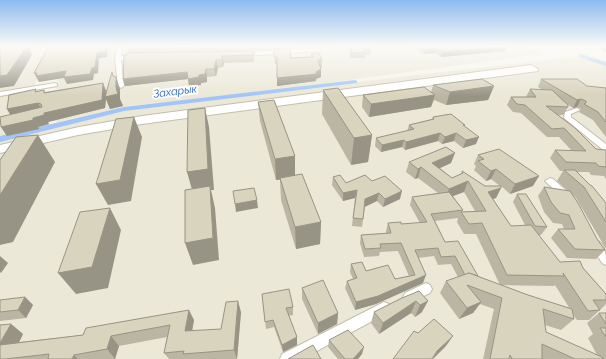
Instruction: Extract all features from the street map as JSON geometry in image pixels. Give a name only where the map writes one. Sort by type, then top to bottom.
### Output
[{"type":"street","points":[[119,63],[121,86]]},
{"type":"street","points":[[0,147],[79,129],[155,116],[531,67],[536,70],[135,123],[59,137],[0,151]]},
{"type":"street","points":[[0,94],[55,85]]},
{"type":"street","points":[[577,110],[567,113],[568,118],[606,148]]},
{"type":"street","points":[[550,181],[574,204]]},
{"type":"street","points":[[590,234],[601,255],[606,260]]},
{"type":"street","points":[[287,359],[396,302],[426,289]]},
{"type":"shaded area","points":[[0,63],[45,63],[25,103],[21,133],[0,138]]},
{"type":"shaded area","points":[[61,63],[477,63],[275,90],[129,106],[58,122],[47,117],[56,92]]},
{"type":"shaded area","points":[[523,63],[606,64],[606,359],[0,359],[0,139],[124,109]]},
{"type":"building","points":[[0,63],[15,63],[7,75],[0,76]]},
{"type":"building","points":[[40,63],[96,63],[95,67],[92,68],[90,74],[64,77],[66,71],[36,76],[37,73],[34,73]]},
{"type":"building","points":[[124,63],[215,63],[214,69],[206,69],[205,74],[188,79],[187,72],[123,79]]},
{"type":"building","points":[[277,63],[319,63],[321,69],[316,72],[317,74],[277,78]]},
{"type":"building","points":[[112,72],[113,76],[116,77],[116,88],[118,94],[105,97]]},
{"type":"building","points":[[482,79],[494,86],[450,92],[433,85]]},
{"type":"building","points":[[541,79],[577,79],[587,86],[606,88],[606,122],[598,112],[584,104],[586,101],[581,99],[577,100]]},
{"type":"building","points":[[103,83],[102,100],[44,113],[44,115],[33,118],[33,120],[1,127],[0,117],[42,107],[41,104],[38,103],[7,109],[9,95],[36,89],[35,92],[44,90],[44,93]]},
{"type":"building","points":[[424,87],[435,95],[371,104],[363,95]]},
{"type":"building","points":[[338,88],[372,135],[354,138],[323,90]]},
{"type":"building","points":[[530,89],[552,90],[568,105],[568,107],[546,106],[575,128],[596,149],[606,150],[606,167],[598,166],[596,163],[566,162],[555,150],[586,151],[564,128],[552,129],[525,105],[517,104],[511,97],[536,97]]},
{"type":"building","points":[[274,100],[295,156],[275,159],[258,102]]},
{"type":"building","points":[[205,108],[208,169],[187,172],[188,110]]},
{"type":"building","points":[[451,114],[479,137],[466,140],[456,133],[445,137],[440,133],[406,142],[404,140],[382,145],[376,138],[414,129],[409,125],[434,119],[433,117]]},
{"type":"building","points":[[134,117],[120,180],[96,184],[116,119]]},
{"type":"building","points":[[38,135],[0,195],[0,160],[16,137]]},
{"type":"building","points":[[446,147],[455,153],[432,163],[452,178],[463,173],[462,171],[485,186],[501,186],[501,188],[488,192],[511,226],[531,225],[560,262],[580,261],[583,268],[606,294],[606,300],[593,300],[600,310],[588,311],[563,273],[564,276],[507,275],[482,223],[469,224],[461,212],[486,211],[468,181],[449,189],[421,167],[418,169],[409,162]]},
{"type":"building","points":[[499,149],[539,176],[515,184],[496,169],[491,171],[478,161],[484,159],[478,155]]},
{"type":"building","points":[[564,170],[575,170],[592,186],[606,203],[606,222],[584,187]]},
{"type":"building","points":[[302,174],[321,222],[295,227],[280,178]]},
{"type":"building","points":[[340,175],[346,183],[365,175],[372,181],[385,176],[402,191],[385,199],[379,193],[365,199],[363,219],[353,218],[357,190],[343,193],[333,177]]},
{"type":"building","points":[[210,186],[213,238],[185,243],[185,190]]},
{"type":"building","points":[[544,187],[570,191],[597,239],[605,250],[575,249],[558,229],[575,229],[569,215],[560,213],[551,202]]},
{"type":"building","points":[[254,188],[257,200],[235,204],[233,191]]},
{"type":"building","points":[[449,192],[463,210],[431,214],[445,242],[458,241],[478,276],[469,273],[465,275],[455,256],[441,257],[438,248],[415,250],[426,275],[378,296],[356,302],[347,281],[357,278],[351,264],[362,262],[366,271],[388,265],[395,279],[415,275],[401,243],[380,244],[381,248],[365,249],[361,235],[391,233],[388,223],[401,222],[401,224],[427,222],[412,197]]},
{"type":"building","points":[[517,194],[526,194],[547,227],[535,226]]},
{"type":"building","points":[[110,208],[92,267],[58,273],[80,212]]},
{"type":"building","points":[[469,273],[528,295],[572,309],[574,319],[543,309],[546,332],[604,359],[575,359],[542,344],[542,359],[512,359],[510,355],[509,359],[490,359],[502,298],[467,285],[481,302],[467,308],[446,281]]},
{"type":"building","points":[[323,280],[338,313],[318,323],[302,288]]},
{"type":"building","points":[[289,289],[293,307],[286,308],[297,337],[282,345],[273,320],[265,322],[262,294]]},
{"type":"building","points":[[419,291],[428,301],[420,305],[416,301],[383,323],[374,312],[402,298]]},
{"type":"building","points":[[25,297],[18,310],[0,312],[0,300]]},
{"type":"building","points":[[238,301],[234,350],[183,354],[184,351],[164,353],[170,325],[111,336],[107,349],[74,355],[72,359],[48,359],[49,354],[0,359],[0,345],[83,335],[86,328],[189,310],[185,331],[221,329],[226,302]]},
{"type":"building","points":[[599,313],[606,313],[606,324]]},
{"type":"building","points":[[434,319],[453,336],[437,351],[432,359],[393,359],[414,331],[418,333]]},
{"type":"building","points":[[11,324],[0,343],[0,325]]},
{"type":"building","points":[[600,328],[606,328],[606,337]]},
{"type":"building","points":[[348,330],[364,347],[353,359],[345,359],[329,340]]},
{"type":"building","points":[[313,345],[321,359],[288,359]]},
{"type":"waterway","points":[[602,63],[606,64]]},
{"type":"waterway","name":"Захарык","points":[[0,139],[124,109],[355,82]]}]
